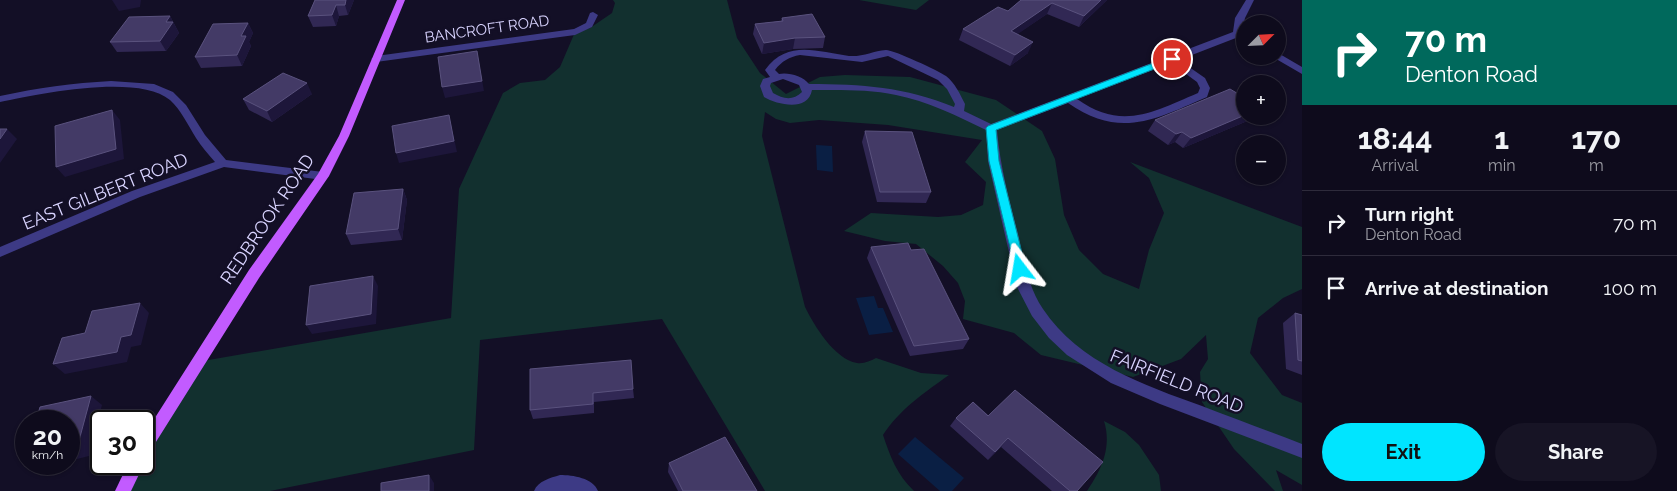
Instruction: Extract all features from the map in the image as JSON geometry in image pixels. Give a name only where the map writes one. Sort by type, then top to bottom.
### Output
[{"type":"main road","name":"REDBROOK ROAD","points":[[155,431],[254,274],[323,176],[344,136],[401,0]]},
{"type":"main road","points":[[123,491],[131,475]]},
{"type":"street","points":[[1242,15],[1250,0]]},
{"type":"street","name":"BANCROFT ROAD","points":[[376,59],[574,32],[588,28],[592,22],[593,15]]},
{"type":"street","points":[[806,87],[805,96],[787,102],[768,95],[765,90],[767,82],[776,77],[794,78],[806,87],[869,88],[898,92],[935,103],[991,128],[1172,59],[1236,38]]},
{"type":"street","points":[[776,77],[770,70],[774,62],[785,56],[800,52],[862,59],[880,53],[889,53],[942,78],[951,87],[960,104],[958,113]]},
{"type":"street","points":[[1068,98],[1092,114],[1115,120],[1129,121],[1141,119],[1203,95],[1205,88],[1201,80],[1172,59]]},
{"type":"street","points":[[1286,62],[1302,71]]},
{"type":"street","points":[[0,100],[52,89],[91,85],[121,84],[159,90],[170,95],[186,112],[199,135],[223,163],[323,176]]},
{"type":"street","name":"FAIRFIELD ROAD","points":[[991,128],[994,161],[1024,287],[1032,305],[1058,338],[1092,367],[1124,383],[1302,451]]},
{"type":"street","name":"EAST GILBERT ROAD","points":[[0,252],[136,194],[223,163]]},
{"type":"street","points":[[542,491],[559,483],[572,483],[590,491]]},
{"type":"green space","points":[[613,0],[727,0],[737,38],[760,73],[786,94],[820,77],[845,75],[910,77],[996,100],[1042,131],[1055,159],[1064,215],[1079,250],[1103,274],[1139,289],[1149,250],[1164,213],[1149,178],[1130,162],[1302,227],[1302,289],[1283,298],[1258,318],[1250,353],[1282,395],[1302,403],[1302,485],[1276,470],[1283,491],[1275,491],[1234,449],[1202,402],[1200,372],[1208,359],[1206,335],[1181,359],[1133,377],[1041,355],[1014,333],[963,319],[965,301],[958,283],[943,266],[916,244],[885,241],[844,231],[871,213],[938,217],[961,215],[983,205],[986,182],[965,162],[982,140],[888,125],[819,120],[790,123],[776,119],[765,112],[762,136],[805,307],[819,332],[840,355],[857,363],[876,358],[921,373],[949,375],[905,409],[883,435],[891,458],[914,491],[765,491],[662,319],[480,340],[474,450],[270,491],[123,491],[131,475],[155,475],[155,428],[197,362],[451,318],[459,189],[503,93],[520,83],[545,80],[560,67],[575,32],[590,28],[612,13],[615,3]]},
{"type":"green space","points":[[859,0],[929,0],[916,10]]},
{"type":"green space","points":[[1104,421],[1125,432],[1139,445],[1159,475],[1161,491],[1087,491],[1104,458],[1107,440]]},
{"type":"water","points":[[816,145],[832,146],[833,172],[817,170]]},
{"type":"water","points":[[874,296],[878,308],[883,308],[893,332],[869,335],[856,298]]},
{"type":"water","points":[[915,437],[964,478],[952,491],[940,491],[898,454]]},
{"type":"building","points":[[315,0],[346,0],[345,5],[336,5],[332,15],[308,16]]},
{"type":"building","points":[[1021,0],[1101,0],[1084,16],[1052,3],[1011,31],[1033,42],[1015,55],[963,29],[998,7],[1008,11]]},
{"type":"building","points":[[812,14],[825,37],[795,38],[764,43],[755,24],[783,21],[782,18]]},
{"type":"building","points":[[170,16],[166,22],[173,22],[160,41],[110,42],[129,17]]},
{"type":"building","points":[[248,23],[241,36],[246,36],[237,55],[195,57],[213,24]]},
{"type":"building","points":[[477,51],[482,81],[442,87],[438,57]]},
{"type":"building","points":[[283,73],[307,83],[267,111],[243,99]]},
{"type":"building","points":[[1230,89],[1236,93],[1236,119],[1191,138],[1182,132],[1176,134],[1155,120]]},
{"type":"building","points":[[112,110],[116,149],[56,167],[55,126]]},
{"type":"building","points":[[449,115],[454,141],[396,153],[392,126]]},
{"type":"building","points":[[0,129],[7,129],[0,139]]},
{"type":"building","points":[[865,131],[912,132],[931,192],[880,192]]},
{"type":"building","points":[[403,189],[398,229],[346,234],[354,193]]},
{"type":"building","points":[[908,243],[911,250],[924,249],[969,339],[914,346],[871,247]]},
{"type":"building","points":[[373,276],[371,314],[306,325],[310,286]]},
{"type":"building","points":[[140,303],[131,335],[121,337],[117,352],[53,364],[62,338],[85,333],[92,311]]},
{"type":"building","points":[[1295,313],[1302,315],[1302,361],[1298,360]]},
{"type":"building","points":[[631,360],[633,389],[593,393],[593,404],[530,410],[530,369]]},
{"type":"building","points":[[1015,390],[1103,462],[1077,491],[1070,491],[1008,438],[995,452],[956,418],[973,402],[988,416]]},
{"type":"building","points":[[91,396],[80,437],[80,410],[39,410],[40,407]]},
{"type":"building","points":[[725,437],[757,491],[683,491],[669,463]]},
{"type":"building","points":[[429,475],[429,491],[381,491],[381,483]]},
{"type":"route","points":[[1020,269],[994,161],[991,128],[1172,59]]}]
